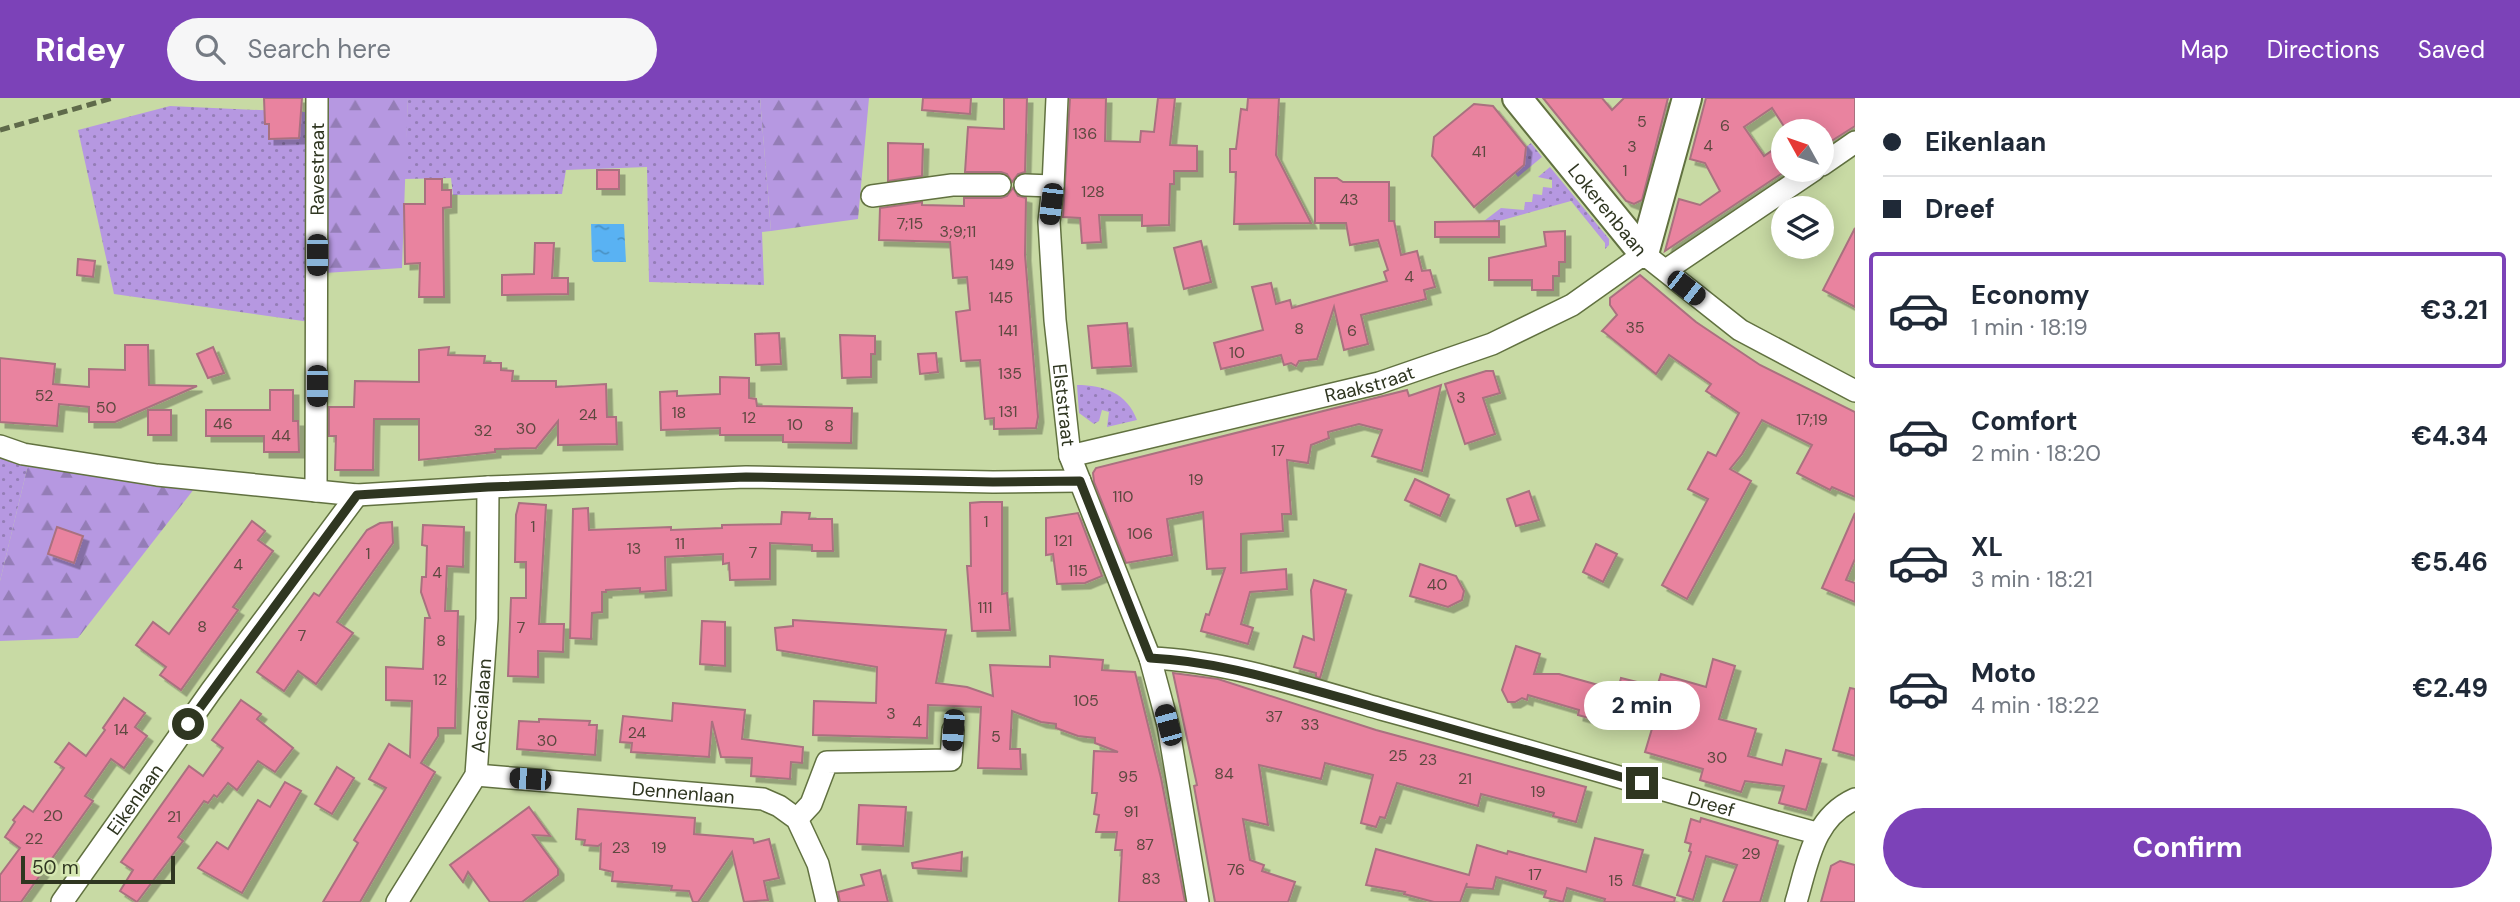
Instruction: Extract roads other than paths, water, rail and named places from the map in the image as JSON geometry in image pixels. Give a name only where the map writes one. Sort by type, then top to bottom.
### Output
[{"type":"street","name":"Ravestraat","points":[[316,491],[317,98]]},
{"type":"street","name":"Elststraat","points":[[1057,98],[1049,222],[1055,320],[1070,456],[1150,658],[1168,725],[1198,902]]},
{"type":"street","name":"Lokerenbaan","points":[[1517,98],[1655,262],[1740,330],[1855,391]]},
{"type":"street","points":[[1655,262],[1687,98]]},
{"type":"street","points":[[1834,156],[1855,142]]},
{"type":"street","name":"Raakstraat","points":[[1070,456],[1379,383],[1492,344],[1655,262],[1793,182]]},
{"type":"street","points":[[872,196],[952,185],[1000,185]]},
{"type":"street","points":[[1025,185],[1053,186]]},
{"type":"street","points":[[0,446],[23,454],[157,475],[357,495],[746,477],[1080,481]]},
{"type":"street","name":"Acacialaan","points":[[397,902],[475,775],[487,619],[488,487]]},
{"type":"street","name":"Eikenlaan","points":[[62,902],[211,691],[357,495]]},
{"type":"street","name":"Dreef","points":[[1150,658],[1186,659],[1255,675],[1537,751],[1694,800],[1816,833]]},
{"type":"street","points":[[827,902],[818,864],[797,818],[811,804],[827,762],[951,760],[953,730]]},
{"type":"street","name":"Dennenlaan","points":[[475,775],[747,796],[779,806],[797,818]]},
{"type":"street","points":[[1796,902],[1816,833],[1840,808],[1855,799]]},
{"type":"water","points":[[591,224],[624,224],[626,262],[592,260]]},
{"type":"railway","points":[[0,130],[113,98]]}]
